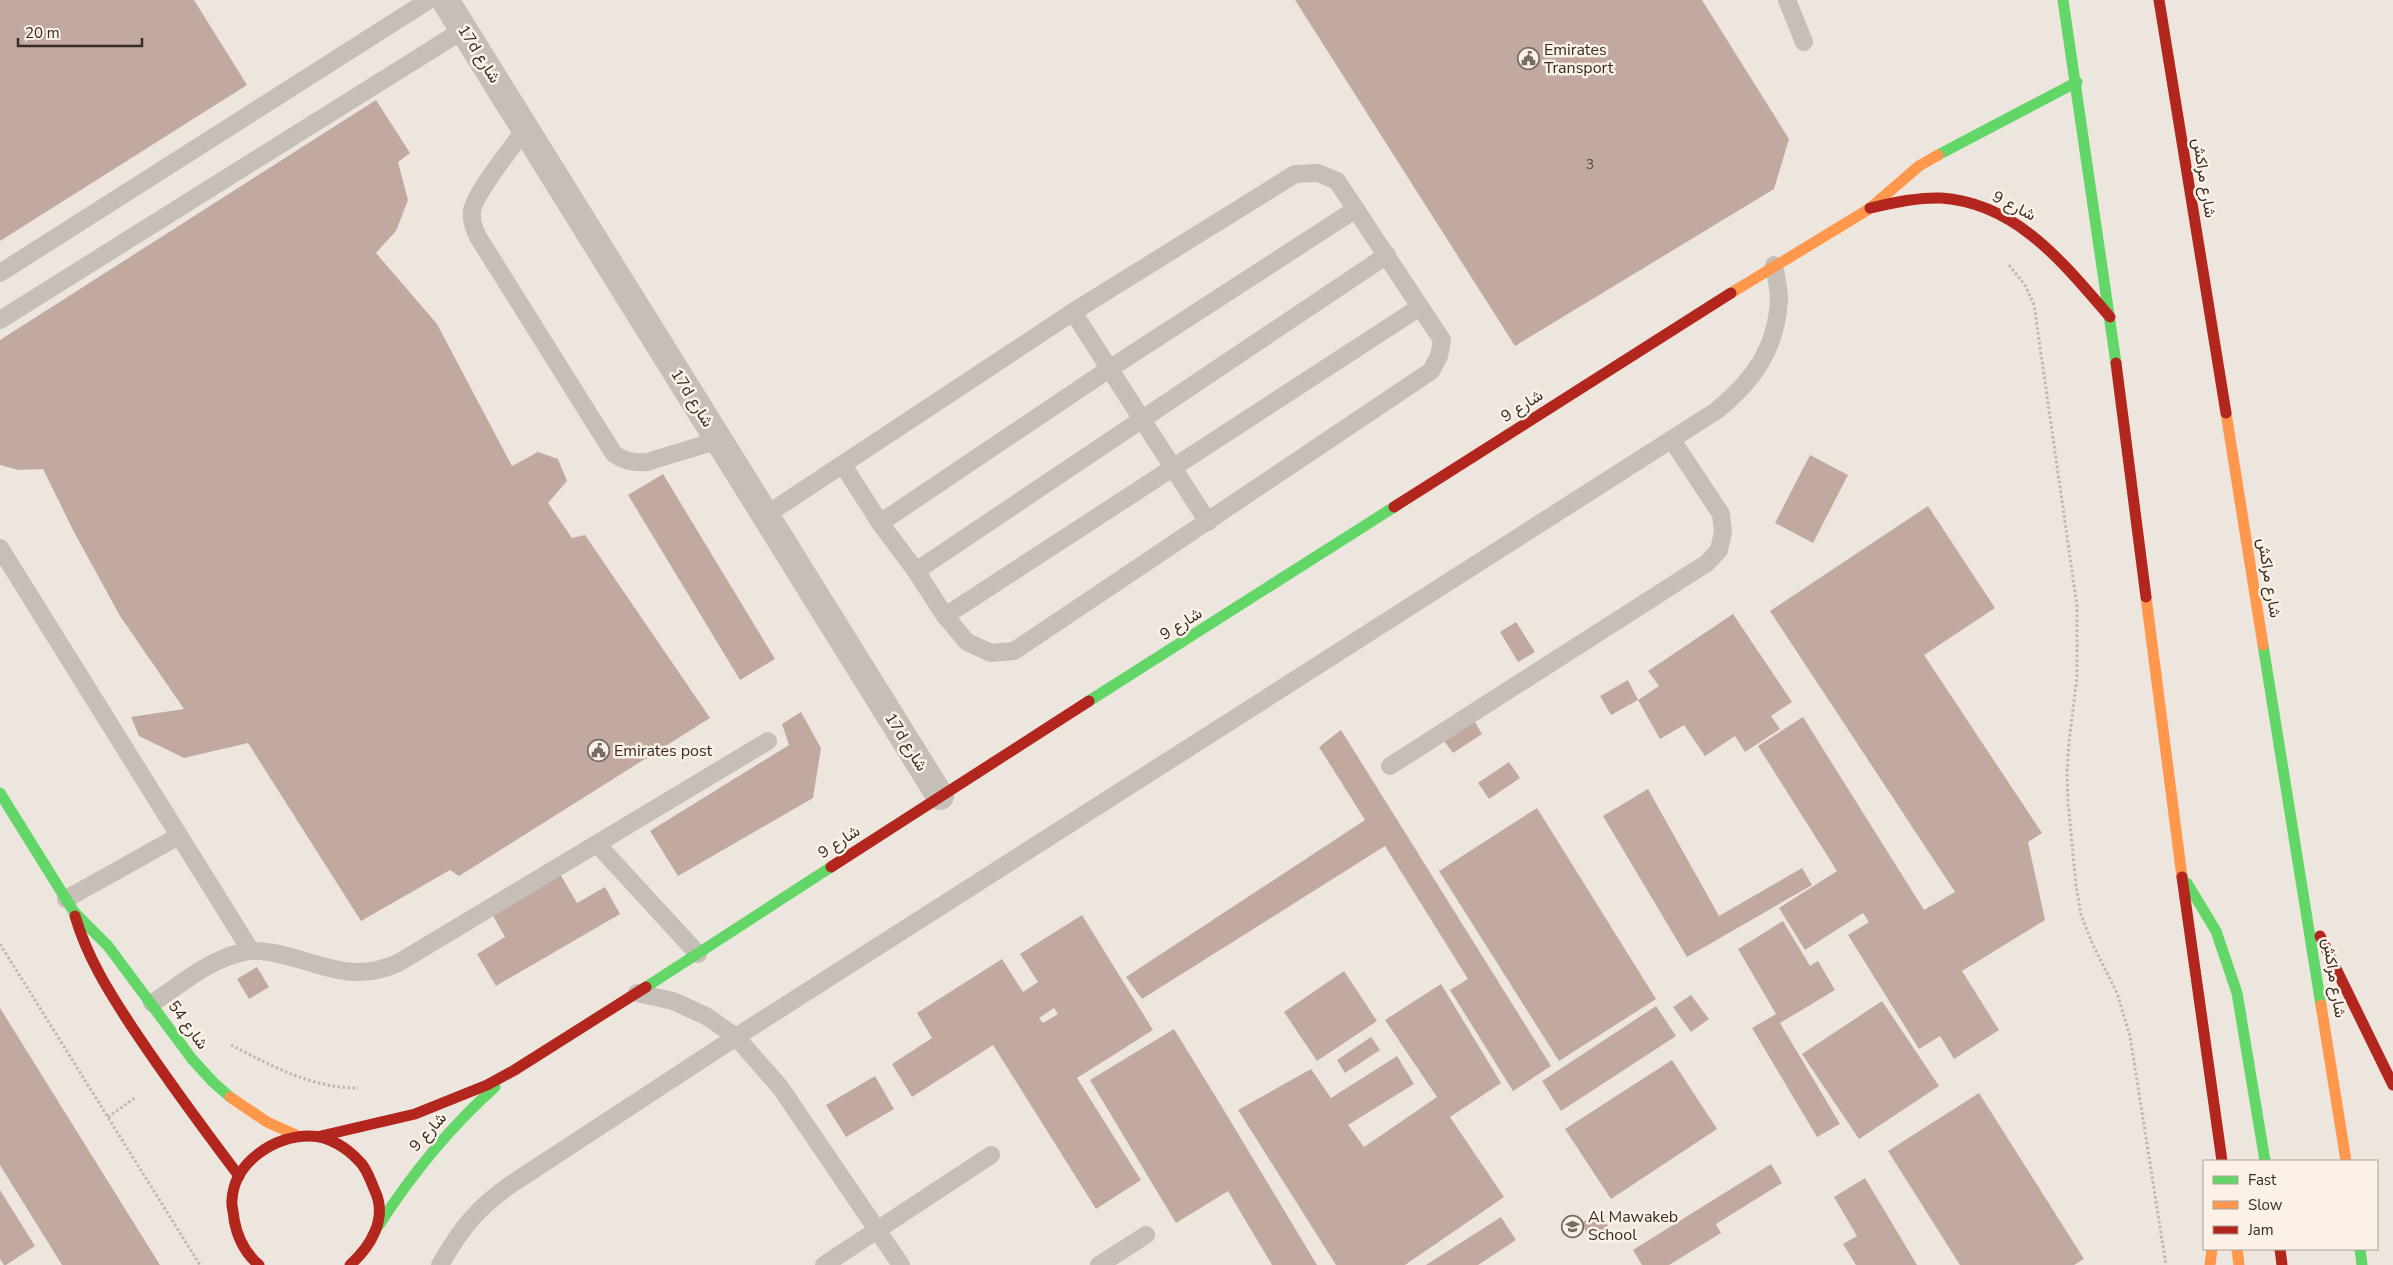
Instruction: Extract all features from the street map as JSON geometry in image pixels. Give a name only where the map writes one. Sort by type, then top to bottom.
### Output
[{"type":"street","name":"17d شارع","points":[[445,0],[940,796]]},
{"type":"street","points":[[2063,0],[2110,317],[2182,876],[2222,1160]]},
{"type":"street","name":"شارع مراكش","points":[[2159,0],[2346,1160]]},
{"type":"street","name":"شارع 9","points":[[321,1136],[415,1114],[487,1085],[513,1071],[637,994],[940,796],[1774,265],[1869,209],[1920,166],[1947,149],[2076,82]]},
{"type":"street","name":"شارع 9","points":[[1869,209],[1907,200],[1942,198],[1967,202],[1992,210],[2036,235],[2110,317]]},
{"type":"street","name":"شارع 54","points":[[0,793],[70,906],[98,976],[164,1076],[239,1176]]},
{"type":"street","points":[[2182,876],[2216,931],[2228,962],[2237,993],[2265,1160]]},
{"type":"street","name":"شارع 54","points":[[70,906],[108,946],[192,1059],[213,1082],[239,1104],[267,1122],[296,1135]]},
{"type":"street","points":[[2306,908],[2393,1085]]},
{"type":"street","name":"شارع 9","points":[[374,1236],[405,1184],[436,1145],[491,1090],[513,1071]]},
{"type":"street","points":[[259,1265],[241,1244],[233,1222],[232,1199],[239,1176],[249,1161],[262,1149],[278,1140],[296,1135],[321,1136],[342,1144],[359,1159],[372,1178],[378,1199],[379,1225]]},
{"type":"street","points":[[373,1255],[374,1236]]},
{"type":"street","points":[[350,1265],[361,1256],[374,1236]]},
{"type":"street","points":[[2210,1265],[2212,1250]]},
{"type":"street","points":[[2236,1250],[2239,1265]]},
{"type":"street","points":[[2280,1250],[2282,1265]]},
{"type":"street","points":[[2360,1250],[2362,1265]]},
{"type":"lane","points":[[0,273],[429,0]]},
{"type":"lane","points":[[1787,0],[1804,42]]},
{"type":"lane","points":[[0,320],[464,30]]},
{"type":"lane","points":[[525,129],[477,197],[472,211],[473,225],[478,237],[606,444],[618,457],[635,463],[647,462],[719,440]]},
{"type":"lane","points":[[766,515],[1073,312],[1295,174],[1318,173],[1337,180],[1442,340],[1439,356],[1432,371],[1014,651],[991,653],[967,642],[945,616],[916,571],[880,523],[843,465]]},
{"type":"lane","points":[[880,523],[1110,369],[1356,209]]},
{"type":"lane","points":[[916,571],[1387,255]]},
{"type":"lane","points":[[440,1265],[458,1234],[491,1198],[736,1037],[1716,411],[1742,390],[1762,363],[1774,332],[1779,299],[1774,265]]},
{"type":"lane","points":[[945,616],[1420,307]]},
{"type":"lane","points":[[1073,312],[1208,522]]},
{"type":"lane","points":[[1390,766],[1707,563],[1718,550],[1723,532],[1721,514],[1672,440]]},
{"type":"lane","points":[[0,548],[251,951]]},
{"type":"lane","points":[[152,1003],[217,961],[234,954],[251,951],[270,952],[357,973],[379,971],[398,963],[768,741]]},
{"type":"lane","points":[[70,906],[179,836]]},
{"type":"lane","points":[[597,844],[698,954]]},
{"type":"lane","points":[[637,994],[673,1001],[706,1016],[736,1037],[780,1088],[901,1265]]},
{"type":"lane","points":[[824,1265],[990,1155]]},
{"type":"lane","points":[[1099,1265],[1146,1235]]},
{"type":"path","points":[[2005,262],[2025,285],[2034,305],[2077,606],[2077,677],[2069,742],[2068,772],[2068,802],[2076,885],[2081,915],[2093,945],[2117,993],[2130,1036],[2166,1265]]},
{"type":"path","points":[[0,944],[200,1265]]},
{"type":"building","points":[[0,0],[194,0],[247,85],[0,241]]},
{"type":"building","points":[[1295,0],[1702,0],[1789,139],[1774,189],[1515,346]]},
{"type":"building","points":[[376,100],[410,153],[398,162],[408,200],[396,231],[376,253],[437,324],[512,466],[538,452],[558,459],[567,481],[548,503],[572,538],[585,535],[710,718],[459,876],[450,870],[361,921],[248,743],[184,758],[139,736],[131,717],[184,709],[120,616],[74,532],[43,469],[18,470],[0,465],[0,340]]},
{"type":"building","points":[[1810,455],[1848,475],[1813,543],[1775,523]]},
{"type":"building","points":[[663,474],[775,659],[740,680],[628,495]]},
{"type":"building","points":[[1928,506],[1995,608],[1924,655],[2042,833],[2028,842],[2045,920],[1962,971],[1999,1030],[1954,1059],[1940,1036],[1919,1049],[1848,935],[1869,922],[1863,913],[1805,950],[1779,908],[1837,871],[1758,746],[1803,717],[1924,910],[1955,892],[1770,611]]},
{"type":"building","points":[[1733,614],[1792,702],[1771,716],[1780,729],[1745,752],[1735,736],[1705,756],[1684,725],[1660,739],[1638,700],[1659,686],[1648,671]]},
{"type":"building","points":[[1516,622],[1535,652],[1518,662],[1500,632]]},
{"type":"building","points":[[1628,680],[1638,700],[1611,715],[1600,696]]},
{"type":"building","points":[[801,712],[821,748],[813,798],[678,876],[650,831],[789,745],[782,724]]},
{"type":"building","points":[[1472,717],[1482,734],[1453,753],[1441,737]]},
{"type":"building","points":[[1341,730],[1551,1066],[1513,1091],[1450,990],[1468,979],[1385,846],[1142,999],[1126,977],[1365,820],[1319,747]]},
{"type":"building","points":[[1509,762],[1520,778],[1489,799],[1478,783]]},
{"type":"building","points":[[1648,789],[1719,916],[1802,868],[1812,885],[1687,957],[1603,816]]},
{"type":"building","points":[[1537,808],[1656,999],[1559,1061],[1439,871]]},
{"type":"building","points":[[560,874],[577,903],[605,887],[620,914],[496,986],[477,954],[505,937],[492,914]]},
{"type":"building","points":[[1082,915],[1153,1030],[1077,1078],[1141,1180],[1096,1209],[993,1045],[912,1097],[892,1064],[932,1038],[917,1013],[1002,959],[1023,992],[1038,982],[1020,954]],"holes":[[[1054,1008],[1058,1014],[1043,1023],[1039,1018]]]},
{"type":"building","points":[[1783,921],[1810,966],[1818,961],[1835,990],[1780,1023],[1840,1124],[1817,1137],[1752,1028],[1776,1014],[1738,949]]},
{"type":"building","points":[[257,967],[269,987],[249,999],[237,979]]},
{"type":"building","points":[[1344,971],[1377,1021],[1317,1061],[1284,1012]]},
{"type":"building","points":[[1441,984],[1501,1083],[1450,1117],[1504,1197],[1405,1265],[1336,1265],[1238,1110],[1311,1069],[1331,1098],[1397,1056],[1414,1084],[1348,1125],[1364,1147],[1437,1097],[1385,1020]]},
{"type":"building","points":[[1691,995],[1709,1019],[1691,1032],[1673,1007]]},
{"type":"building","points":[[1882,1001],[1939,1086],[1859,1139],[1802,1054]]},
{"type":"building","points":[[1656,1006],[1676,1036],[1561,1111],[1542,1081]]},
{"type":"building","points":[[0,1008],[160,1265],[62,1265],[0,1165]]},
{"type":"building","points":[[1174,1029],[1317,1265],[1272,1265],[1228,1191],[1176,1223],[1090,1080]]},
{"type":"building","points":[[1371,1037],[1380,1050],[1345,1073],[1337,1060]]},
{"type":"building","points":[[1672,1060],[1717,1129],[1611,1199],[1565,1129]]},
{"type":"building","points":[[875,1076],[894,1109],[846,1137],[826,1105]]},
{"type":"building","points":[[1979,1093],[2084,1259],[2074,1265],[1960,1265],[1888,1151]]},
{"type":"building","points":[[1771,1164],[1782,1183],[1716,1224],[1721,1233],[1669,1265],[1642,1265],[1633,1250]]},
{"type":"building","points":[[1865,1178],[1917,1265],[1856,1265],[1843,1244],[1857,1236],[1834,1197]]},
{"type":"building","points":[[0,1190],[35,1246],[6,1265],[0,1259]]},
{"type":"building","points":[[1600,1212],[1609,1228],[1591,1239],[1581,1223]]},
{"type":"building","points":[[1501,1217],[1516,1240],[1478,1265],[1426,1265]]},
{"type":"traffic: fast","points":[[2063,0],[2116,363]]},
{"type":"traffic: fast","points":[[1938,155],[2077,82]]},
{"type":"traffic: fast","points":[[1089,701],[1394,507]]},
{"type":"traffic: fast","points":[[2263,645],[2321,1005]]},
{"type":"traffic: fast","points":[[0,793],[74,912],[108,946],[192,1059],[230,1097]]},
{"type":"traffic: fast","points":[[646,987],[831,867]]},
{"type":"traffic: fast","points":[[2187,883],[2216,931],[2237,993],[2265,1160]]},
{"type":"traffic: fast","points":[[379,1225],[432,1152],[495,1087]]},
{"type":"traffic: fast","points":[[2360,1250],[2362,1265]]},
{"type":"traffic: slow","points":[[1731,293],[1869,209],[1919,166],[1938,155]]},
{"type":"traffic: slow","points":[[2226,413],[2263,645]]},
{"type":"traffic: slow","points":[[2146,597],[2182,877]]},
{"type":"traffic: slow","points":[[2321,1005],[2346,1160]]},
{"type":"traffic: slow","points":[[230,1097],[267,1122],[296,1135]]},
{"type":"traffic: slow","points":[[2210,1265],[2212,1250]]},
{"type":"traffic: slow","points":[[2237,1250],[2239,1265]]},
{"type":"traffic: jam","points":[[2159,0],[2226,413]]},
{"type":"traffic: jam","points":[[1870,208],[1914,199],[1941,198],[1968,202],[1993,211],[2037,239],[2075,277],[2110,317]]},
{"type":"traffic: jam","points":[[1394,507],[1731,293]]},
{"type":"traffic: jam","points":[[2116,363],[2146,597]]},
{"type":"traffic: jam","points":[[831,867],[1089,701]]},
{"type":"traffic: jam","points":[[2182,877],[2222,1160]]},
{"type":"traffic: jam","points":[[75,916],[92,960],[115,1001],[171,1084],[239,1176]]},
{"type":"traffic: jam","points":[[2320,936],[2393,1085]]},
{"type":"traffic: jam","points":[[321,1136],[415,1114],[487,1085],[513,1071],[646,987]]},
{"type":"traffic: jam","points":[[259,1265],[246,1250],[237,1232],[232,1205],[234,1186],[248,1163],[270,1146],[296,1137],[310,1136],[331,1140],[354,1156],[367,1171],[375,1191],[379,1212],[375,1232],[364,1250],[350,1265]]},
{"type":"traffic: jam","points":[[2280,1250],[2282,1265]]},
{"type":"place","name":"Emirates Transport","points":[[1528,59]]},
{"type":"place","name":"Emirates post","points":[[598,751]]},
{"type":"place","name":"Al Mawakeb School","points":[[1572,1226]]}]
